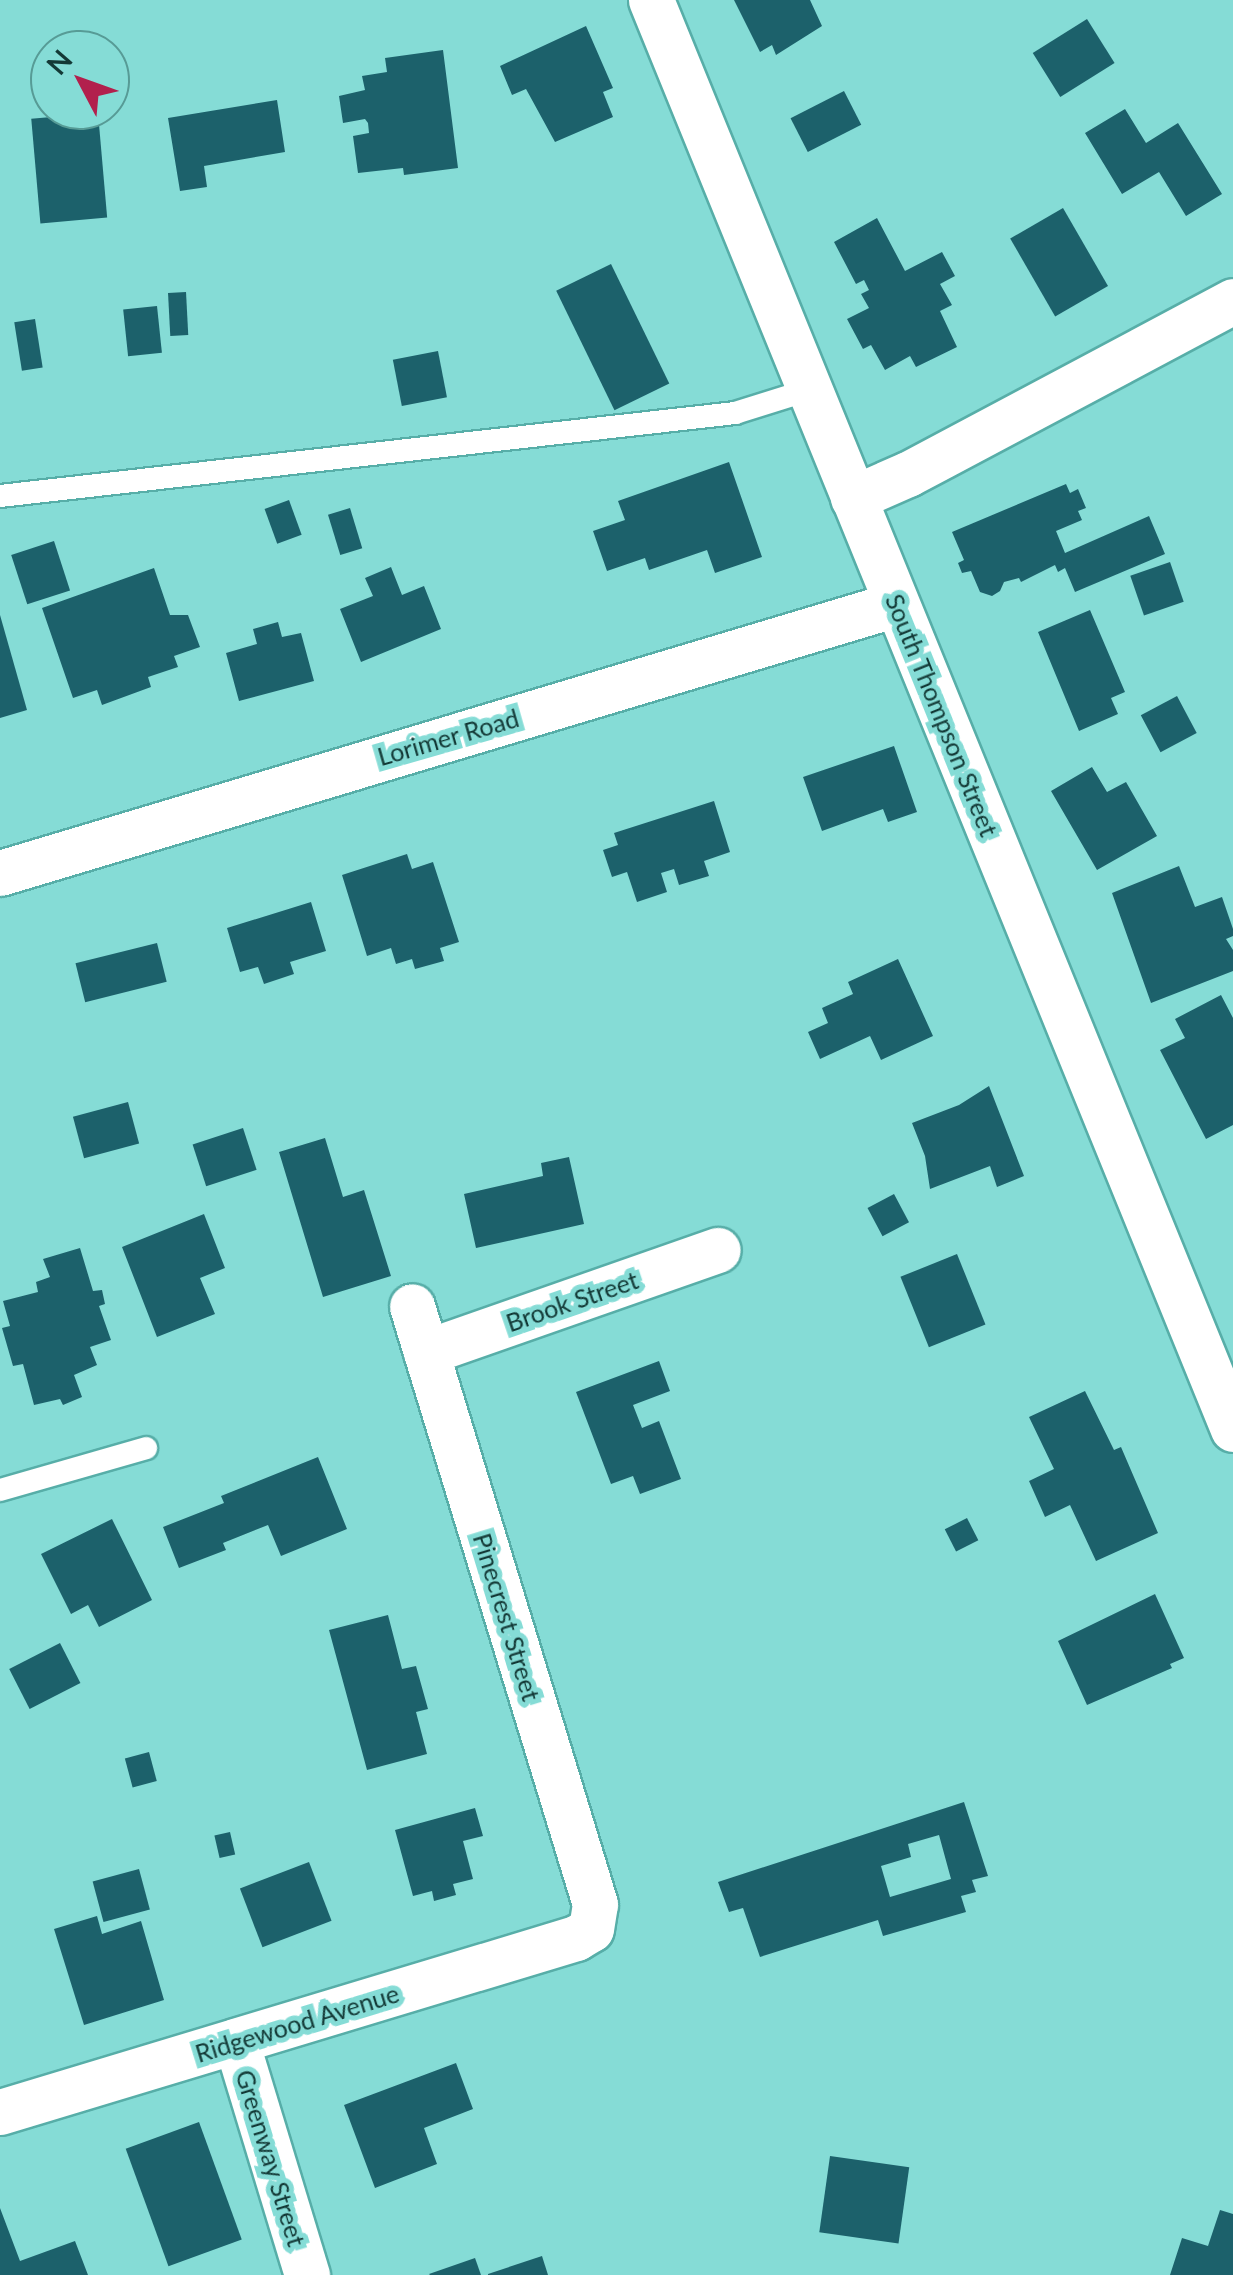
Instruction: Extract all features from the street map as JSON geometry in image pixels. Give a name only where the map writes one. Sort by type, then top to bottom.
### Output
[{"type":"street","name":"South Thompson Street","points":[[651,0],[1233,1429]]},
{"type":"street","points":[[854,498],[908,474],[1233,302]]},
{"type":"street","name":"Lorimer Road","points":[[0,873],[896,604]]},
{"type":"street","name":"Brook Street","points":[[426,1352],[718,1250]]},
{"type":"street","name":"Pinecrest Street","points":[[412,1306],[594,1904],[592,1928]]},
{"type":"street","name":"Ridgewood Avenue","points":[[0,2112],[576,1938],[592,1928]]},
{"type":"street","name":"Greenway Street","points":[[236,2041],[307,2275]]},
{"type":"lane","points":[[0,496],[735,413],[809,390]]},
{"type":"lane","points":[[0,1490],[146,1448]]},
{"type":"building","points":[[734,0],[810,0],[822,26],[776,55],[772,45],[760,52]]},
{"type":"building","points":[[1087,19],[1115,63],[1060,97],[1033,53]]},
{"type":"building","points":[[586,26],[613,88],[603,92],[613,117],[555,142],[526,89],[512,95],[500,66]]},
{"type":"building","points":[[443,50],[458,168],[404,175],[403,168],[358,173],[353,136],[369,133],[368,123],[365,119],[343,123],[339,96],[365,90],[362,76],[387,72],[385,58]]},
{"type":"building","points":[[844,91],[861,125],[808,152],[791,118]]},
{"type":"building","points":[[277,100],[285,152],[204,166],[207,187],[180,191],[168,118]]},
{"type":"building","points":[[1125,109],[1146,143],[1178,123],[1222,194],[1186,216],[1159,172],[1122,194],[1085,133]]},
{"type":"building","points":[[32,130],[99,130],[107,218],[40,223]]},
{"type":"building","points":[[1063,208],[1108,286],[1055,316],[1010,239]]},
{"type":"building","points":[[877,218],[905,271],[942,252],[955,276],[940,284],[952,305],[940,311],[957,347],[916,367],[910,356],[885,370],[871,345],[863,349],[847,319],[869,308],[861,294],[869,290],[864,280],[856,284],[834,242]]},
{"type":"building","points":[[611,264],[669,384],[614,410],[556,291]]},
{"type":"building","points":[[186,292],[188,335],[170,336],[168,293]]},
{"type":"building","points":[[157,306],[162,353],[128,356],[123,310]]},
{"type":"building","points":[[35,319],[43,367],[22,371],[14,322]]},
{"type":"building","points":[[438,351],[447,397],[402,406],[393,360]]},
{"type":"building","points":[[729,462],[762,557],[715,573],[707,550],[649,570],[645,558],[607,571],[593,531],[625,520],[618,501]]},
{"type":"building","points":[[1066,484],[1070,493],[1078,489],[1086,508],[1078,511],[1082,520],[1056,531],[1065,553],[1149,516],[1165,554],[1075,592],[1065,568],[1058,572],[1055,565],[1021,582],[1019,578],[1004,582],[992,596],[980,592],[971,571],[962,573],[958,563],[964,560],[952,532]]},
{"type":"building","points":[[289,500],[302,535],[277,544],[265,509]]},
{"type":"building","points":[[350,508],[362,548],[340,555],[328,515]]},
{"type":"building","points":[[54,541],[70,590],[27,604],[11,555]]},
{"type":"building","points":[[1170,562],[1184,602],[1144,615],[1130,576]]},
{"type":"building","points":[[391,567],[402,595],[424,586],[441,629],[361,662],[340,609],[373,596],[365,578]]},
{"type":"building","points":[[154,568],[170,615],[188,615],[200,647],[174,656],[178,667],[148,677],[151,687],[102,705],[97,690],[73,698],[42,608]]},
{"type":"building","points":[[1090,610],[1125,692],[1111,698],[1118,714],[1079,731],[1038,632]]},
{"type":"building","points":[[0,615],[27,710],[0,718]]},
{"type":"building","points":[[278,622],[282,637],[301,633],[314,681],[239,701],[226,653],[257,644],[253,629]]},
{"type":"building","points":[[1177,696],[1197,733],[1161,752],[1141,715]]},
{"type":"building","points":[[894,746],[917,812],[888,822],[883,809],[822,831],[803,777]]},
{"type":"building","points":[[1092,767],[1107,792],[1126,782],[1157,836],[1097,870],[1051,791]]},
{"type":"building","points":[[714,801],[730,852],[704,861],[709,876],[679,885],[674,869],[661,873],[667,892],[637,902],[627,872],[612,877],[603,850],[618,845],[614,833]]},
{"type":"building","points":[[407,854],[412,869],[433,862],[459,942],[440,948],[444,961],[415,969],[412,959],[396,964],[391,948],[367,956],[342,875]]},
{"type":"building","points":[[1179,866],[1195,907],[1222,897],[1233,929],[1233,936],[1226,939],[1233,950],[1233,971],[1151,1003],[1112,893]]},
{"type":"building","points":[[311,902],[326,951],[290,962],[294,974],[264,984],[258,967],[240,972],[227,928]]},
{"type":"building","points":[[157,943],[167,982],[85,1002],[75,963]]},
{"type":"building","points":[[898,959],[933,1036],[881,1060],[870,1036],[820,1059],[808,1032],[828,1023],[822,1008],[853,994],[848,982]]},
{"type":"building","points":[[1221,995],[1233,1018],[1233,1125],[1206,1139],[1160,1050],[1185,1038],[1175,1019]]},
{"type":"building","points":[[989,1086],[1024,1176],[997,1187],[990,1166],[930,1189],[925,1156],[912,1123],[959,1105]]},
{"type":"building","points":[[128,1102],[139,1144],[84,1158],[73,1117]]},
{"type":"building","points":[[243,1128],[257,1170],[206,1186],[193,1144]]},
{"type":"building","points":[[325,1138],[343,1197],[364,1190],[391,1276],[323,1297],[279,1152]]},
{"type":"building","points":[[569,1157],[584,1224],[476,1248],[464,1194],[543,1176],[541,1163]]},
{"type":"building","points":[[894,1194],[909,1222],[883,1236],[868,1208]]},
{"type":"building","points":[[204,1214],[225,1268],[200,1278],[215,1314],[157,1337],[122,1247]]},
{"type":"building","points":[[80,1248],[93,1291],[102,1290],[105,1304],[99,1306],[111,1340],[90,1347],[97,1365],[74,1375],[82,1397],[63,1405],[60,1399],[34,1405],[23,1364],[13,1366],[2,1328],[10,1326],[3,1301],[38,1292],[36,1282],[50,1277],[43,1259]]},
{"type":"building","points":[[957,1254],[985,1324],[929,1347],[900,1277]]},
{"type":"building","points":[[659,1361],[670,1391],[633,1405],[642,1428],[659,1421],[681,1479],[640,1494],[633,1476],[611,1484],[576,1392]]},
{"type":"building","points":[[1085,1391],[1114,1450],[1121,1447],[1158,1533],[1096,1561],[1070,1505],[1045,1517],[1029,1481],[1054,1469],[1029,1417]]},
{"type":"building","points":[[318,1457],[347,1529],[281,1556],[268,1525],[223,1543],[226,1550],[179,1568],[163,1527],[224,1503],[221,1496]]},
{"type":"building","points":[[967,1518],[978,1540],[956,1552],[945,1529]]},
{"type":"building","points":[[112,1519],[152,1600],[99,1627],[88,1605],[71,1614],[41,1554]]},
{"type":"building","points":[[1155,1594],[1184,1658],[1170,1664],[1172,1668],[1087,1705],[1058,1641]]},
{"type":"building","points":[[388,1615],[402,1669],[416,1666],[428,1709],[416,1712],[427,1754],[367,1770],[329,1630]]},
{"type":"building","points":[[60,1643],[80,1683],[30,1709],[9,1669]]},
{"type":"building","points":[[149,1752],[157,1781],[133,1787],[125,1758]]},
{"type":"building","points":[[964,1802],[988,1876],[972,1880],[976,1892],[961,1896],[966,1912],[883,1936],[878,1920],[760,1957],[743,1908],[729,1912],[718,1882]],"holes":[[[939,1835],[951,1879],[890,1897],[881,1866],[911,1857],[908,1844]]]},
{"type":"building","points":[[475,1808],[483,1836],[463,1841],[473,1879],[453,1884],[456,1895],[434,1901],[432,1891],[413,1896],[395,1830]]},
{"type":"building","points":[[230,1832],[235,1854],[220,1858],[214,1836]]},
{"type":"building","points":[[309,1862],[332,1921],[262,1947],[240,1889]]},
{"type":"building","points":[[139,1869],[150,1910],[104,1922],[93,1881]]},
{"type":"building","points":[[97,1916],[102,1934],[141,1921],[164,2000],[84,2025],[54,1929]]},
{"type":"building","points":[[456,2063],[473,2109],[424,2128],[437,2164],[375,2188],[344,2105]]},
{"type":"building","points":[[199,2122],[242,2239],[168,2266],[126,2149]]},
{"type":"building","points":[[830,2156],[909,2167],[899,2243],[819,2232]]},
{"type":"building","points":[[0,2208],[20,2261],[75,2241],[88,2275],[0,2275]]},
{"type":"building","points":[[1220,2210],[1233,2214],[1233,2275],[1170,2275],[1182,2238],[1208,2246]]},
{"type":"building","points":[[542,2256],[548,2275],[488,2275],[488,2274]]},
{"type":"building","points":[[475,2258],[481,2275],[429,2274]]}]
